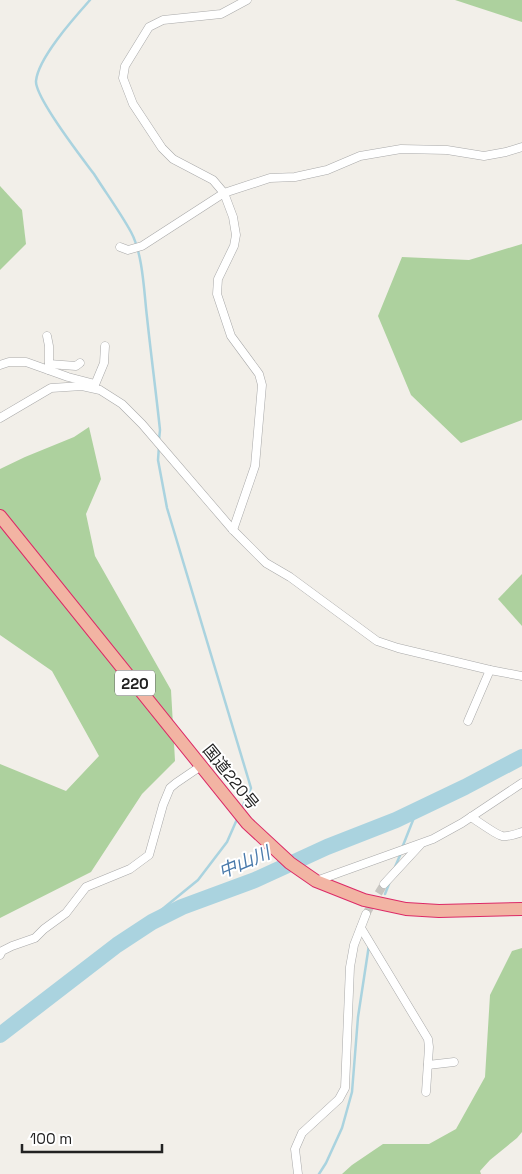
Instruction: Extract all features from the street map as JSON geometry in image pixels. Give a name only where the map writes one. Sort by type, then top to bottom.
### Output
[{"type":"highway","name":"国道220号","points":[[0,516],[247,823],[290,863],[316,881],[364,900],[406,909],[439,911],[522,909]]},
{"type":"street","points":[[233,530],[255,466],[262,385],[259,374],[231,336],[217,294],[218,279],[234,246],[236,235],[233,217],[224,193],[213,180],[173,160],[162,148],[133,104],[123,78],[125,66],[149,27],[163,20],[221,14],[246,0]]},
{"type":"street","points":[[120,247],[128,250],[142,246],[224,193],[270,178],[295,178],[327,170],[360,156],[401,149],[447,150],[484,156],[522,147]]},
{"type":"street","points":[[47,336],[49,367]]},
{"type":"street","points":[[94,386],[104,363],[105,346]]},
{"type":"street","points":[[0,365],[9,362],[26,362],[49,367],[76,366],[80,363]]},
{"type":"street","points":[[49,367],[68,377],[94,386],[122,404],[142,424],[233,530],[266,563],[290,577],[377,641],[398,648],[522,676]]},
{"type":"street","points":[[0,418],[51,388],[94,386]]},
{"type":"street","points":[[468,722],[490,670]]},
{"type":"street","points":[[0,955],[2,951],[12,946],[35,938],[66,913],[86,886],[130,869],[149,855],[163,805],[170,788],[201,766]]},
{"type":"street","points":[[316,881],[421,844],[462,824],[522,783]]},
{"type":"street","points":[[471,817],[496,834],[504,836],[522,832]]},
{"type":"street","points":[[384,884],[421,844]]},
{"type":"street","points":[[298,1174],[295,1149],[302,1133],[339,1100],[344,1088],[350,967],[354,945],[366,914]]},
{"type":"street","points":[[361,928],[428,1039],[426,1092]]},
{"type":"street","points":[[428,1065],[454,1062]]},
{"type":"green space","points":[[455,0],[522,0],[522,22]]},
{"type":"green space","points":[[0,186],[22,210],[26,244],[0,270]]},
{"type":"green space","points":[[522,244],[522,420],[461,443],[411,395],[378,316],[402,257],[469,260]]},
{"type":"green space","points":[[89,427],[101,479],[86,514],[95,556],[171,690],[175,761],[142,794],[91,872],[0,918],[0,764],[66,791],[99,756],[52,671],[0,635],[0,469],[74,437]]},
{"type":"green space","points":[[522,574],[522,626],[498,599]]},
{"type":"green space","points":[[522,948],[522,1132],[490,1160],[480,1171],[481,1174],[342,1174],[383,1144],[429,1144],[456,1129],[485,1077],[490,995],[512,951]]},
{"type":"waterway","points":[[90,0],[66,27],[50,50],[38,72],[36,81],[51,114],[94,174],[135,241],[141,262],[144,285],[160,430],[159,440]]},
{"type":"waterway","points":[[159,446],[158,460],[167,508],[251,788],[241,810]]},
{"type":"waterway","name":"中山川","points":[[0,1035],[117,945],[152,922],[182,907],[255,880],[327,847],[396,820],[522,757]]},
{"type":"waterway","points":[[402,848],[417,810]]},
{"type":"waterway","points":[[152,922],[160,911],[198,880],[227,842],[238,817]]},
{"type":"waterway","points":[[395,867],[401,853]]},
{"type":"waterway","points":[[385,894],[389,884]]},
{"type":"waterway","points":[[319,1174],[342,1128],[352,1092],[358,1017],[369,945]]},
{"type":"tunnel","points":[[366,914],[384,884]]}]
